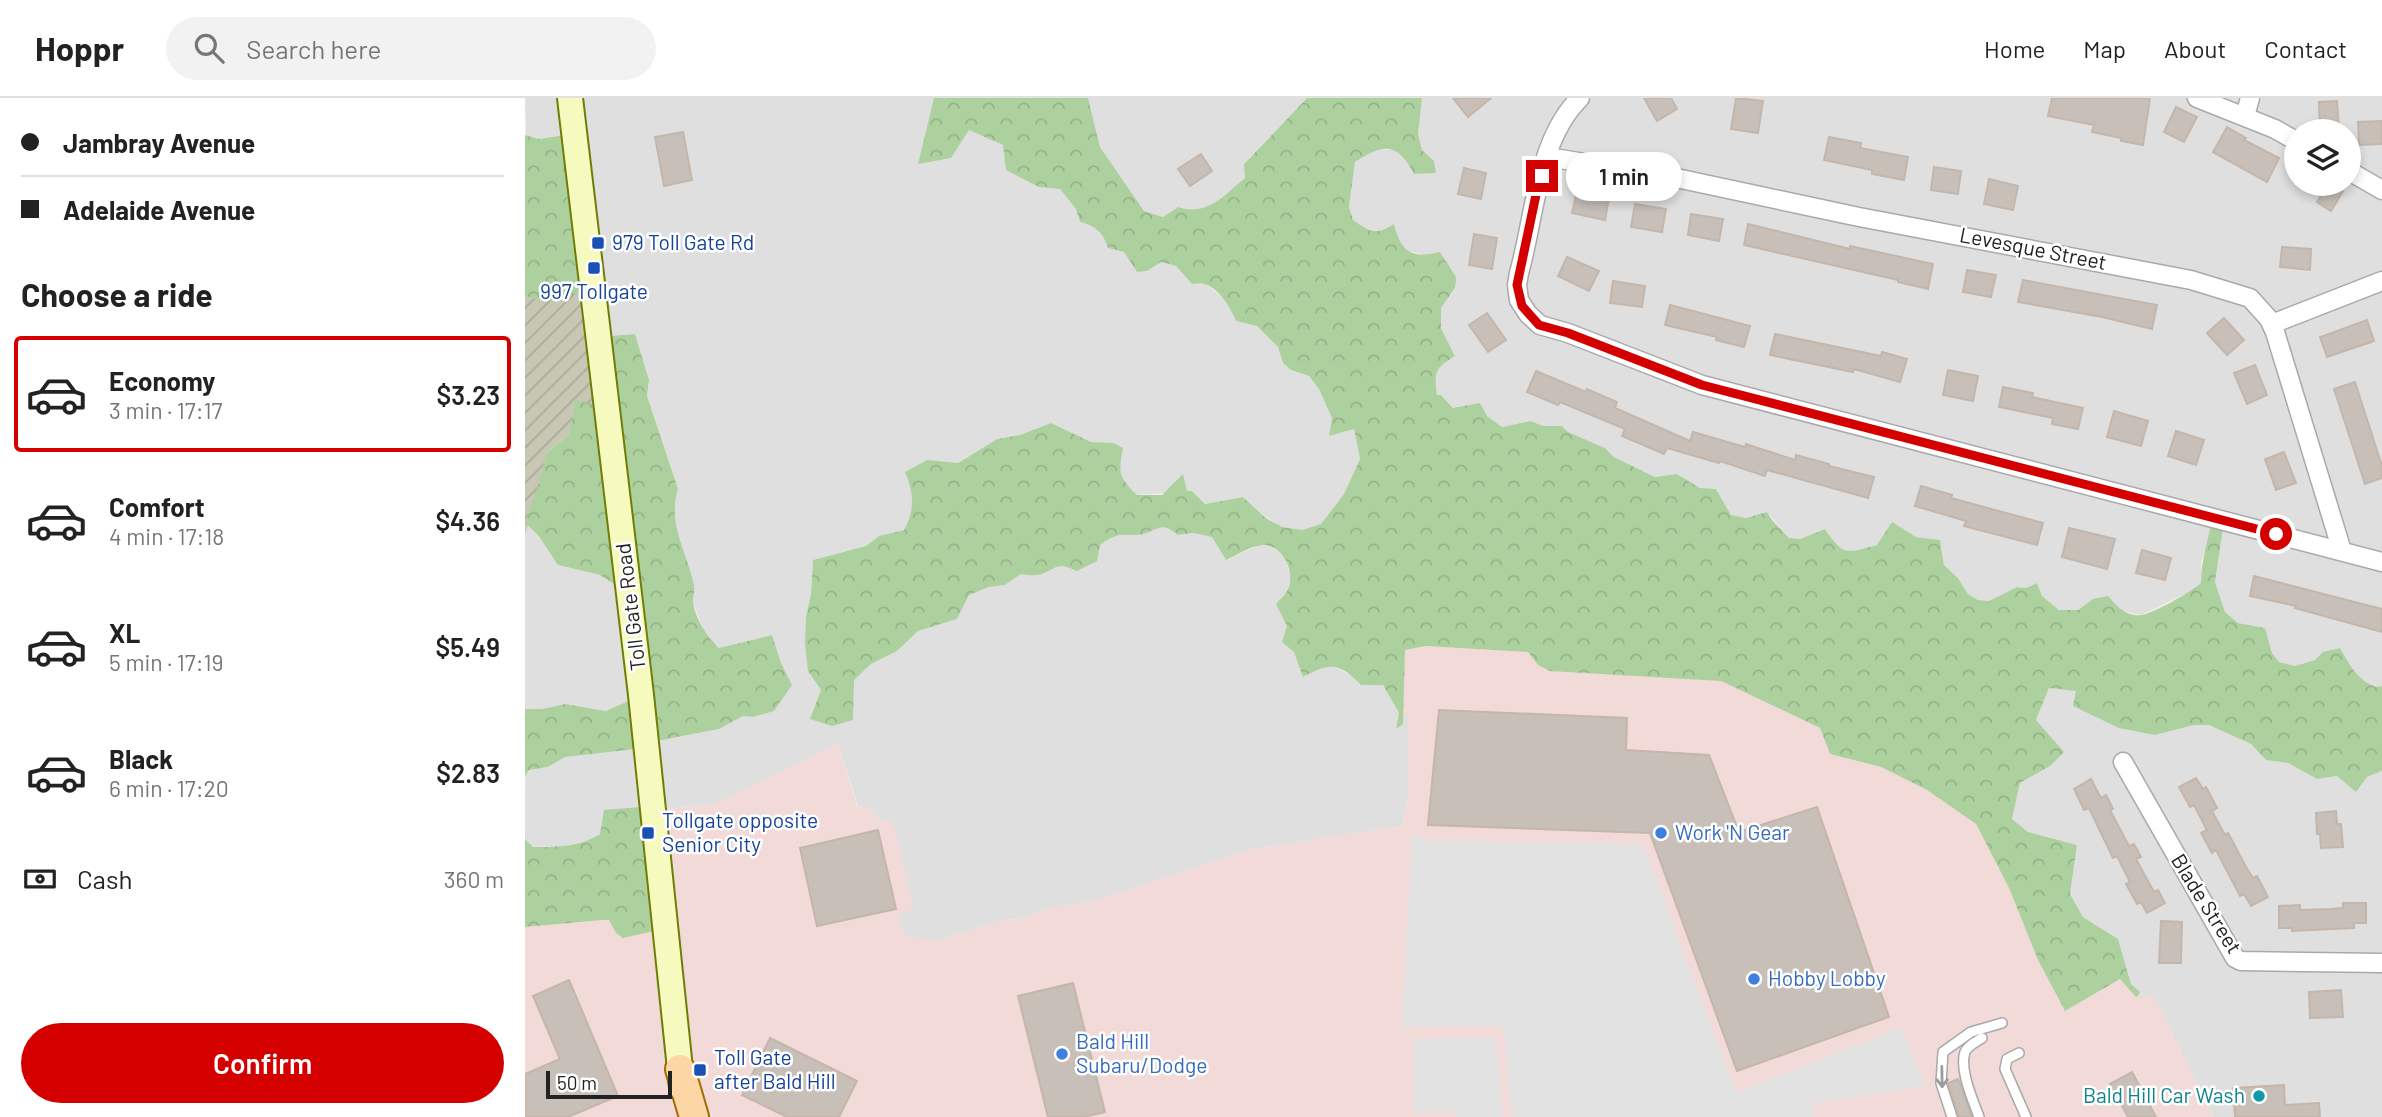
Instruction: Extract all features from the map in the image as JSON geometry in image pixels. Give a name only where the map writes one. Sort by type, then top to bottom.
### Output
[{"type":"main road","name":"Toll Gate Road","points":[[570,98],[638,668],[685,1117]]},
{"type":"main road","points":[[676,1117],[680,1069]]},
{"type":"main road","points":[[680,1069],[694,1117]]},
{"type":"street","points":[[1580,98],[1563,116],[1547,157],[1519,273],[1519,300],[1539,325],[1568,333],[1702,385],[2382,562]]},
{"type":"street","points":[[2197,98],[2284,134]]},
{"type":"street","points":[[2245,116],[2250,98]]},
{"type":"street","name":"Levesque Street","points":[[1547,157],[1667,176],[1859,218],[2191,279],[2250,299],[2263,310],[2271,324],[2341,551]]},
{"type":"street","points":[[2361,178],[2382,190]]},
{"type":"street","points":[[2271,324],[2382,281]]},
{"type":"street","name":"Blade Street","points":[[2123,762],[2235,958],[2241,961],[2382,963]]},
{"type":"lane","points":[[1952,1117],[1941,1083],[1943,1052],[1971,1032],[2002,1023]]},
{"type":"lane","points":[[1979,1117],[1965,1074],[1965,1053],[1972,1044],[1982,1038]]},
{"type":"lane","points":[[2019,1053],[2007,1059],[2005,1069],[2026,1117]]},
{"type":"shaded area","points":[[525,98],[934,98],[951,158],[969,129],[1003,145],[1039,187],[1060,189],[1076,209],[1080,222],[1095,225],[1105,237],[1108,248],[1124,252],[1137,272],[1147,271],[1161,262],[1176,266],[1192,284],[1205,284],[1222,297],[1231,308],[1236,321],[1257,326],[1278,347],[1283,363],[1291,370],[1309,376],[1319,389],[1332,418],[1354,429],[1360,459],[1344,494],[1321,524],[1302,530],[1283,527],[1267,518],[1243,497],[1205,504],[1192,491],[1137,495],[1122,480],[1114,443],[1091,442],[1051,423],[1020,435],[997,439],[957,463],[927,460],[905,472],[912,488],[912,517],[904,530],[879,536],[866,546],[813,560],[811,594],[806,616],[808,671],[822,690],[810,719],[871,664],[897,651],[917,631],[957,619],[969,595],[989,587],[1005,585],[1021,574],[1037,576],[1055,566],[1068,567],[1111,537],[1125,533],[1138,535],[1158,527],[1172,529],[1178,535],[1193,533],[1212,537],[1226,560],[1260,545],[1272,546],[1285,557],[1291,578],[1287,626],[1303,677],[1323,666],[1335,667],[1352,676],[1361,685],[1383,685],[1399,713],[1408,716],[1408,799],[1402,826],[1249,850],[1092,902],[1054,907],[938,941],[905,937],[897,915],[890,821],[879,820],[870,809],[858,806],[838,744],[715,804],[656,810],[592,839],[564,846],[532,847],[525,839],[525,776],[529,770],[548,767],[565,757],[645,748],[645,743],[719,729],[743,716],[753,717],[773,711],[791,685],[772,635],[719,648],[708,640],[693,603],[694,588],[675,525],[673,502],[678,489],[647,396],[649,380],[635,334],[597,337],[570,134],[539,139],[526,136]]},
{"type":"shaded area","points":[[1088,98],[1307,98],[1244,163],[1246,178],[1208,208],[1191,211],[1178,207],[1163,217],[1144,211],[1100,147]]},
{"type":"shaded area","points":[[1422,98],[2382,98],[2382,686],[2376,688],[2367,684],[2355,673],[2340,648],[2295,666],[2279,662],[2272,653],[2265,628],[2238,623],[2225,612],[2215,582],[2224,522],[2212,520],[2201,561],[2201,583],[2191,591],[2141,615],[2122,611],[2093,599],[2078,610],[2059,610],[2042,596],[2037,583],[2026,588],[2017,587],[1989,601],[1978,600],[1968,594],[1958,578],[1944,565],[1940,541],[1916,537],[1893,523],[1877,545],[1849,552],[1837,547],[1825,529],[1800,539],[1789,538],[1767,512],[1746,518],[1731,515],[1716,489],[1700,488],[1677,474],[1655,477],[1614,457],[1605,448],[1568,432],[1562,426],[1543,426],[1531,421],[1502,427],[1487,416],[1454,408],[1441,395],[1437,395],[1434,375],[1440,366],[1455,356],[1441,328],[1441,308],[1455,289],[1428,255],[1406,251],[1382,232],[1369,232],[1352,220],[1349,207],[1355,161],[1376,149],[1395,150],[1408,162],[1434,161],[1422,150],[1418,134]]},
{"type":"shaded area","points":[[590,290],[605,407],[575,401],[569,434],[547,453],[547,470],[525,534],[525,296],[531,298]]},
{"type":"shaded area","points":[[525,523],[538,535],[558,565],[600,575],[628,592],[639,696],[606,711],[565,704],[542,709],[525,709]]},
{"type":"shaded area","points":[[1426,646],[1528,652],[1538,665],[1721,681],[1820,728],[1830,754],[1881,767],[1927,790],[1976,824],[2009,888],[2038,960],[2065,1011],[2120,979],[2136,996],[2154,997],[2213,1117],[525,1117],[525,927],[609,920],[616,933],[656,810],[715,804],[838,744],[857,806],[870,809],[879,820],[890,821],[894,826],[912,901],[911,910],[897,915],[905,936],[938,941],[1054,907],[1092,902],[1249,850],[1402,826],[1408,799],[1408,716],[1403,715],[1404,650]]},
{"type":"shaded area","points":[[2049,688],[2076,691],[2155,735],[2194,725],[2209,725],[2251,744],[2266,760],[2288,763],[2317,779],[2337,776],[2356,791],[2367,777],[2382,771],[2382,1117],[2213,1117],[2154,997],[2137,997],[2139,992],[2131,984],[2118,939],[2083,917],[2070,894],[2077,845],[2028,832],[2012,819],[2020,783],[2050,766],[2036,720]]},
{"type":"shaded area","points":[[1412,834],[1431,840],[1643,844],[1736,1093],[1901,1028],[1926,1086],[1814,1103],[1814,1117],[1512,1117],[1503,1026],[1402,1027]]},
{"type":"shaded area","points":[[1496,1037],[1503,1117],[1455,1117],[1455,1111],[1414,1113],[1413,1039]]},
{"type":"green space","points":[[934,98],[1088,98],[1100,147],[1144,211],[1163,217],[1178,207],[1206,207],[1230,191],[1245,178],[1244,164],[1307,98],[1422,98],[1418,134],[1422,150],[1434,161],[1436,173],[1414,174],[1402,156],[1389,149],[1381,149],[1355,162],[1349,207],[1353,220],[1368,230],[1382,230],[1394,224],[1404,247],[1415,254],[1440,252],[1456,277],[1455,288],[1441,308],[1441,328],[1455,356],[1437,371],[1436,381],[1437,395],[1441,395],[1453,408],[1480,403],[1487,416],[1502,427],[1531,421],[1543,426],[1562,426],[1568,432],[1605,448],[1614,457],[1655,477],[1677,474],[1700,488],[1716,489],[1731,515],[1746,518],[1767,512],[1789,538],[1800,539],[1825,529],[1837,544],[1852,551],[1877,545],[1892,522],[1916,537],[1940,540],[1944,565],[1958,578],[1968,594],[1978,600],[1989,601],[2017,587],[2026,588],[2037,583],[2042,596],[2059,610],[2078,610],[2093,599],[2108,596],[2126,613],[2147,614],[2201,583],[2212,519],[2224,522],[2215,582],[2225,612],[2238,623],[2265,628],[2272,653],[2279,662],[2295,666],[2315,660],[2323,652],[2340,648],[2359,676],[2369,684],[2382,686],[2382,771],[2367,777],[2356,792],[2337,776],[2317,779],[2288,763],[2266,760],[2251,744],[2209,725],[2194,725],[2155,735],[2119,728],[2073,706],[2076,691],[2049,688],[2036,720],[2064,752],[2050,766],[2020,783],[2012,819],[2028,832],[2077,845],[2070,894],[2083,917],[2118,939],[2131,984],[2140,992],[2135,996],[2120,979],[2065,1011],[2038,960],[2009,888],[1976,824],[1927,790],[1881,767],[1830,754],[1820,728],[1721,681],[1550,671],[1538,665],[1528,652],[1426,646],[1405,650],[1403,724],[1396,729],[1399,713],[1383,685],[1361,685],[1346,672],[1333,667],[1320,669],[1303,677],[1294,652],[1282,642],[1287,626],[1276,604],[1290,584],[1289,569],[1282,555],[1270,546],[1254,547],[1226,560],[1212,537],[1193,533],[1178,535],[1172,530],[1161,528],[1142,534],[1114,537],[1100,545],[1097,561],[1077,571],[1060,566],[1039,575],[1021,574],[1005,585],[989,587],[969,595],[957,619],[918,631],[897,651],[871,664],[854,680],[853,720],[832,726],[810,719],[821,690],[808,671],[805,643],[813,560],[866,546],[879,536],[904,530],[912,501],[905,472],[927,460],[958,463],[997,439],[1020,435],[1051,423],[1091,442],[1114,443],[1123,448],[1121,474],[1137,495],[1162,495],[1183,474],[1187,491],[1192,491],[1205,504],[1243,497],[1267,519],[1283,527],[1302,530],[1321,524],[1344,494],[1360,459],[1354,429],[1329,436],[1332,418],[1319,389],[1309,376],[1291,370],[1283,363],[1278,347],[1257,326],[1236,321],[1228,305],[1215,290],[1204,284],[1192,284],[1176,266],[1161,262],[1147,271],[1137,272],[1124,252],[1108,248],[1098,230],[1080,222],[1076,209],[1060,189],[1039,187],[1006,170],[1003,145],[969,130],[951,158],[918,164]]},
{"type":"green space","points":[[571,134],[590,290],[557,298],[532,298],[525,296],[525,135],[539,139]]},
{"type":"green space","points":[[635,334],[649,380],[647,396],[678,489],[675,502],[676,526],[694,585],[693,601],[699,620],[719,648],[772,635],[792,685],[774,711],[753,717],[743,716],[719,729],[646,743],[645,748],[565,757],[548,767],[529,770],[525,776],[525,709],[542,709],[565,704],[606,711],[639,696],[627,592],[600,575],[558,565],[538,535],[525,523],[546,454],[569,434],[575,400],[604,407],[597,337]]},
{"type":"green space","points":[[652,806],[663,929],[623,938],[616,933],[609,920],[525,927],[525,839],[533,847],[576,844],[600,834],[604,810]]},
{"type":"building","points":[[1453,98],[1491,98],[1468,117]]},
{"type":"building","points":[[1644,98],[1671,98],[1677,109],[1657,121]]},
{"type":"building","points":[[1736,98],[1763,101],[1758,133],[1731,129]]},
{"type":"building","points":[[2052,98],[2150,98],[2143,145],[2092,132],[2094,125],[2048,116]]},
{"type":"building","points":[[2337,101],[2338,119],[2320,119],[2319,102]]},
{"type":"building","points":[[2176,107],[2197,117],[2184,142],[2164,132]]},
{"type":"building","points":[[2382,121],[2382,144],[2361,145],[2361,122]]},
{"type":"building","points":[[2227,127],[2246,138],[2244,140],[2279,158],[2267,182],[2213,152]]},
{"type":"building","points":[[683,132],[692,180],[664,186],[655,137]]},
{"type":"building","points":[[1829,137],[1861,143],[1860,148],[1908,157],[1904,180],[1824,160]]},
{"type":"building","points":[[1201,154],[1212,171],[1190,186],[1178,169]]},
{"type":"building","points":[[1934,167],[1961,171],[1958,194],[1931,190]]},
{"type":"building","points":[[1464,168],[1486,173],[1481,199],[1458,194]]},
{"type":"building","points":[[1989,179],[2018,186],[2013,210],[1984,204]]},
{"type":"building","points":[[1577,191],[1609,198],[1605,220],[1572,213]]},
{"type":"building","points":[[2321,196],[2340,196],[2331,211],[2317,202]]},
{"type":"building","points":[[1635,204],[1666,209],[1662,232],[1631,227]]},
{"type":"building","points":[[1691,214],[1723,219],[1719,241],[1688,235]]},
{"type":"building","points":[[1748,224],[1850,249],[1850,246],[1933,264],[1928,289],[1744,245]]},
{"type":"building","points":[[1474,234],[1497,238],[1492,269],[1469,265]]},
{"type":"building","points":[[2282,247],[2311,249],[2310,270],[2280,267]]},
{"type":"building","points":[[1567,257],[1599,271],[1589,291],[1558,276]]},
{"type":"building","points":[[1967,270],[1996,275],[1991,297],[1963,292]]},
{"type":"building","points":[[2023,280],[2157,305],[2152,329],[2018,302]]},
{"type":"building","points":[[1613,281],[1645,286],[1642,307],[1610,303]]},
{"type":"building","points":[[1670,305],[1750,326],[1744,347],[1716,340],[1717,337],[1665,325]]},
{"type":"building","points":[[1487,313],[1506,340],[1488,352],[1469,325]]},
{"type":"building","points":[[2224,318],[2244,340],[2227,355],[2207,333]]},
{"type":"building","points":[[2367,320],[2374,341],[2327,357],[2320,337]]},
{"type":"building","points":[[1775,334],[1881,356],[1882,352],[1907,359],[1900,382],[1854,369],[1853,372],[1770,355]]},
{"type":"building","points":[[2255,365],[2267,395],[2247,404],[2234,373]]},
{"type":"building","points":[[1948,370],[1978,376],[1973,401],[1943,395]]},
{"type":"building","points":[[1536,371],[1617,402],[1615,408],[1690,441],[1693,432],[1745,447],[1746,444],[1795,460],[1796,455],[1874,477],[1868,498],[1767,470],[1765,476],[1667,448],[1664,454],[1622,436],[1625,429],[1560,402],[1558,405],[1527,392]]},
{"type":"building","points":[[2355,382],[2382,466],[2382,478],[2365,484],[2334,389]]},
{"type":"building","points":[[2003,387],[2033,393],[2032,397],[2083,408],[2078,429],[2052,424],[2053,418],[1999,407]]},
{"type":"building","points":[[2114,411],[2148,421],[2141,446],[2107,437]]},
{"type":"building","points":[[2176,431],[2204,440],[2196,465],[2168,456]]},
{"type":"building","points":[[2284,452],[2296,483],[2276,490],[2265,459]]},
{"type":"building","points":[[1921,486],[1952,495],[1951,498],[2043,523],[2037,545],[1964,526],[1966,521],[1915,506]]},
{"type":"building","points":[[2069,528],[2115,539],[2107,569],[2062,557]]},
{"type":"building","points":[[2142,550],[2171,558],[2165,580],[2136,573]]},
{"type":"building","points":[[2254,576],[2382,609],[2382,632],[2295,608],[2296,606],[2250,596]]},
{"type":"building","points":[[1439,710],[1627,718],[1626,750],[1709,755],[1739,832],[1817,807],[1889,1017],[1737,1071],[1650,833],[1428,825]]},
{"type":"building","points":[[2196,778],[2203,789],[2206,787],[2217,808],[2212,811],[2225,835],[2228,833],[2246,867],[2253,878],[2257,876],[2268,897],[2251,906],[2244,894],[2240,896],[2216,850],[2212,853],[2201,833],[2207,830],[2194,805],[2190,807],[2179,787]]},
{"type":"building","points":[[2091,779],[2101,798],[2106,795],[2113,809],[2110,810],[2129,846],[2134,844],[2141,857],[2136,859],[2154,892],[2158,890],[2165,903],[2147,913],[2141,902],[2137,904],[2126,884],[2130,882],[2117,856],[2113,858],[2089,808],[2084,810],[2074,789]]},
{"type":"building","points":[[2336,811],[2337,824],[2341,824],[2343,847],[2321,848],[2316,813]]},
{"type":"building","points":[[878,830],[896,909],[817,926],[800,848]]},
{"type":"building","points":[[2343,903],[2366,903],[2366,923],[2354,923],[2354,928],[2292,931],[2292,928],[2279,928],[2279,906],[2300,905],[2300,910],[2331,909],[2343,908]]},
{"type":"building","points":[[2161,921],[2182,922],[2181,963],[2159,963]]},
{"type":"building","points":[[569,980],[618,1096],[568,1117],[525,1117],[525,1074],[560,1059],[533,996]]},
{"type":"building","name":"Bald Hill Subaru/Dodge","points":[[1073,983],[1105,1112],[1084,1117],[1048,1117],[1018,996]]},
{"type":"building","points":[[2341,990],[2343,1017],[2310,1018],[2309,992]]},
{"type":"building","points":[[770,1038],[857,1081],[839,1117],[787,1117],[742,1095]]},
{"type":"building","points":[[2132,1072],[2156,1117],[2128,1117],[2110,1084]]},
{"type":"building","points":[[1958,1079],[1972,1117],[1959,1117],[1948,1083]]},
{"type":"building","name":"Bald Hill Car Wash","points":[[2284,1085],[2285,1105],[2319,1103],[2320,1117],[2235,1117],[2233,1088]]},
{"type":"place","name":"979 Toll Gate Rd","points":[[598,243]]},
{"type":"place","name":"997 Tollgate","points":[[594,268]]},
{"type":"place","name":"Tollgate opposite Senior City","points":[[648,833]]},
{"type":"place","name":"Work 'N Gear","points":[[1661,833]]},
{"type":"place","name":"Hobby Lobby","points":[[1754,979]]},
{"type":"place","name":"Bald Hill Subaru/Dodge","points":[[1062,1054]]},
{"type":"place","name":"Toll Gate after Bald Hill","points":[[700,1070]]},
{"type":"place","name":"Bald Hill Car Wash","points":[[2259,1096]]},
{"type":"route","points":[[1542,176],[1517,285],[1522,306],[1539,325],[1568,333],[1702,385],[2276,534]]}]
